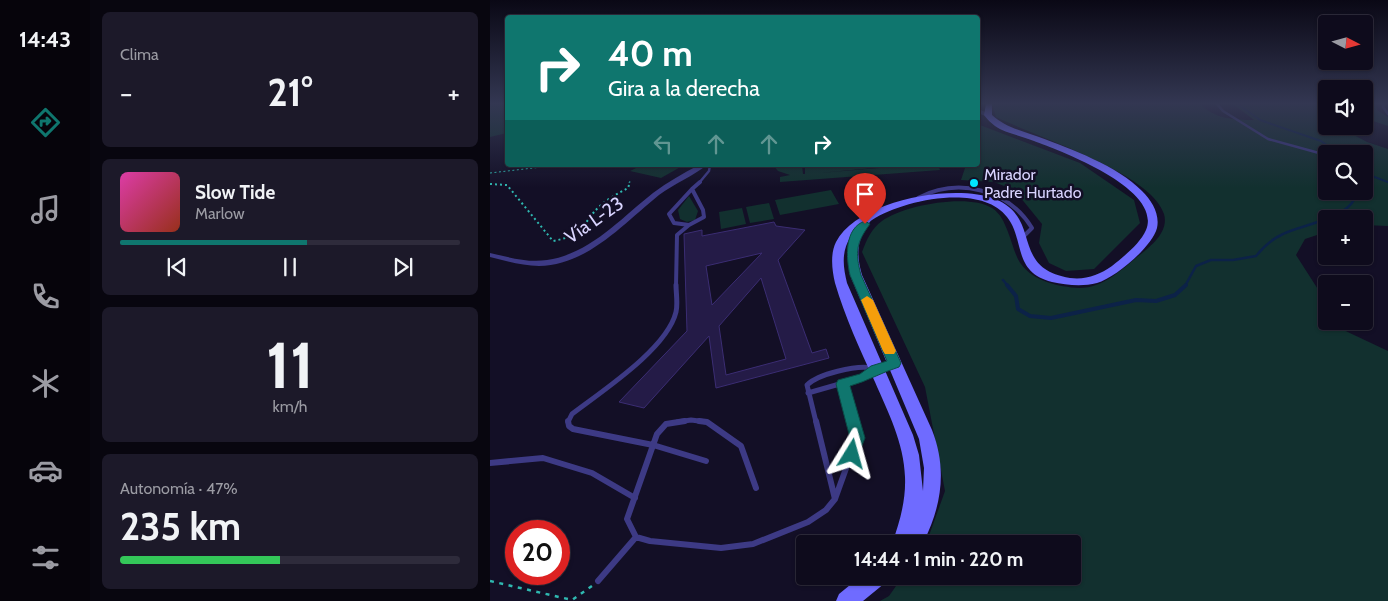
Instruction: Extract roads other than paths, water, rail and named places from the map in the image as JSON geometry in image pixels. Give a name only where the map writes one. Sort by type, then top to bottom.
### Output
[{"type":"main road","points":[[1007,132],[1056,148]]},
{"type":"main road","points":[[905,535],[913,511],[915,494],[914,465],[900,420],[843,293],[837,263],[842,240],[849,231],[861,222],[876,215],[918,201],[951,195],[967,196],[990,201],[1002,206],[1011,214],[1016,222],[1024,252],[1037,270],[1058,279],[1084,282],[1100,279],[1109,274],[1142,242],[1152,227],[1153,217],[1150,207],[1143,197],[1122,178],[1097,164],[1017,132]]},
{"type":"main road","points":[[876,215],[860,229],[854,239],[851,250],[852,260],[856,275],[928,444],[933,469],[931,496],[927,510],[915,535]]},
{"type":"main road","points":[[846,601],[866,585]]},
{"type":"street","name":"Vía L-23","points":[[490,255],[537,264],[549,263],[576,254],[607,235],[655,195],[701,167]]},
{"type":"lane","points":[[1257,132],[1268,139],[1318,153]]},
{"type":"lane","points":[[689,225],[674,223],[669,214],[673,206],[710,167]]},
{"type":"lane","points":[[692,172],[705,174]]},
{"type":"lane","points":[[692,188],[705,214],[701,219],[689,225],[677,235],[676,312],[663,338],[635,365],[572,414],[568,420],[569,426],[573,429],[653,445],[706,460]]},
{"type":"lane","points":[[808,393],[864,377],[876,369],[895,363]]},
{"type":"lane","points":[[835,499],[807,386],[814,378],[863,366],[876,369]]},
{"type":"lane","points":[[756,488],[741,446],[707,422],[691,420],[666,424],[657,434],[627,519],[636,537],[650,541],[721,548],[753,544],[808,522],[826,510],[835,499],[857,438],[842,384]]},
{"type":"lane","points":[[490,463],[543,458],[592,473],[635,498]]},
{"type":"lane","points":[[598,581],[636,537]]},
{"type":"waterway","points":[[1295,132],[1321,141],[1327,145]]},
{"type":"waterway","points":[[1373,176],[1388,182]]},
{"type":"waterway","points":[[1185,286],[1196,266],[1211,260],[1233,260],[1256,256],[1268,243],[1279,236],[1338,214],[1354,200]]},
{"type":"waterway","points":[[1003,280],[1008,286]]},
{"type":"waterway","points":[[1007,285],[1016,296],[1018,309],[1030,316],[1051,318],[1136,300],[1156,301],[1175,295],[1185,286]]},
{"type":"place","name":"Mirador Padre Hurtado","points":[[974,183]]}]
